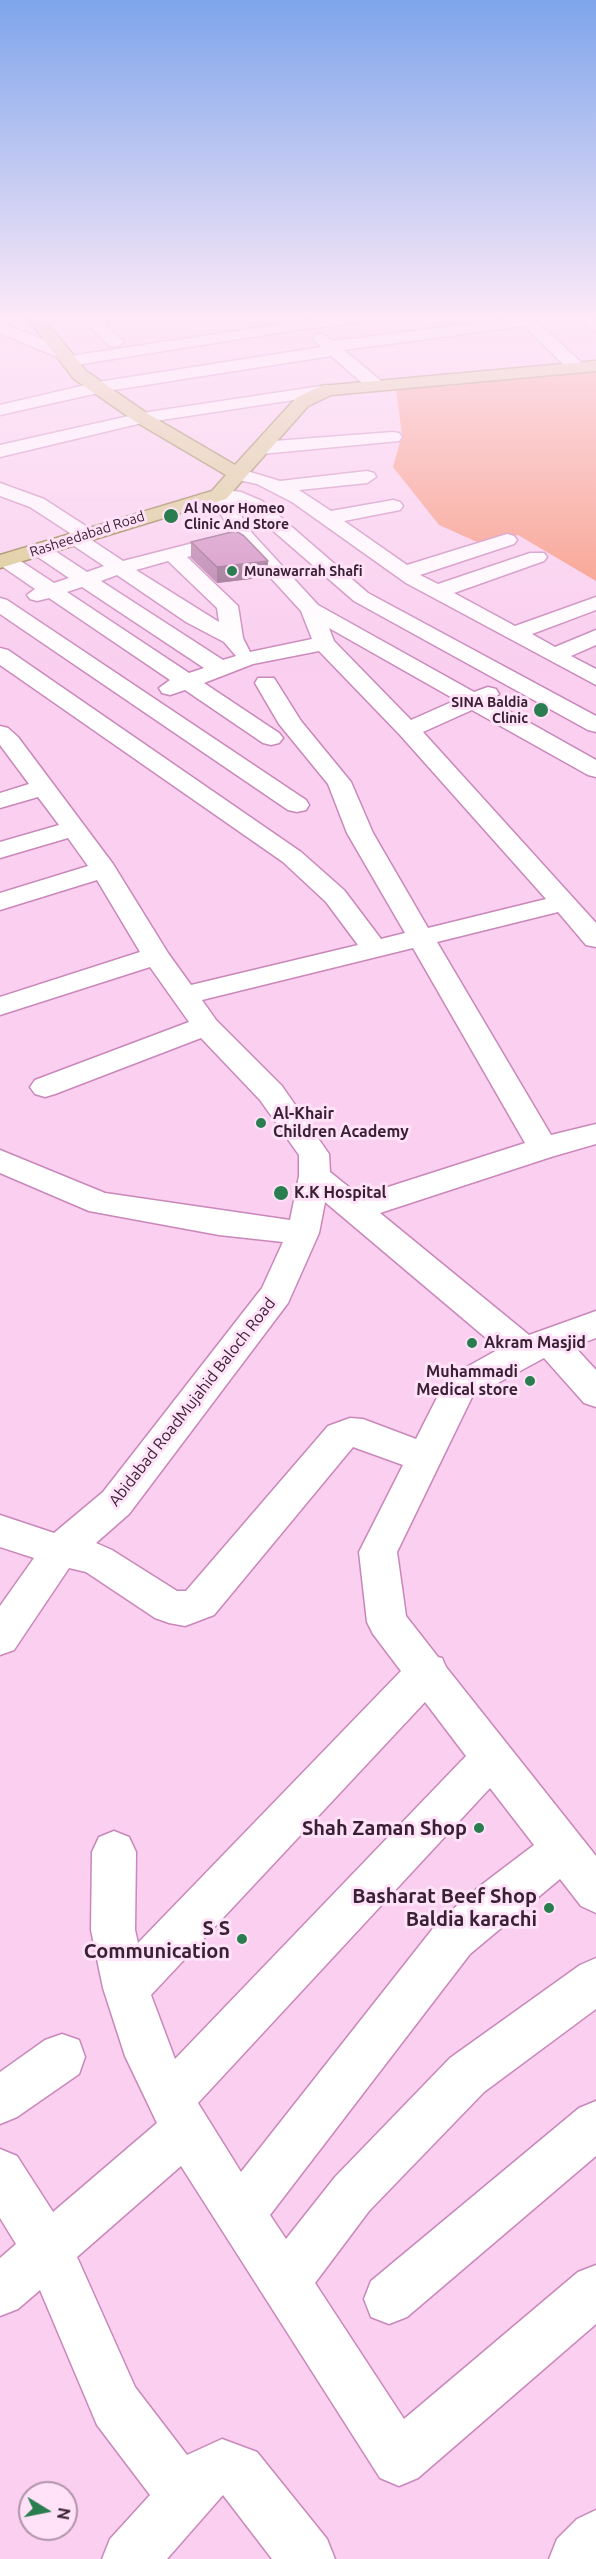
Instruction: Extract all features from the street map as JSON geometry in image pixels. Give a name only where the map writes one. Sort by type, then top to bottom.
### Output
[{"type":"main road","points":[[170,434],[237,474]]},
{"type":"main road","points":[[219,495],[273,434]]},
{"type":"main road","name":"Rasheedabad Road","points":[[3,561],[219,495]]},
{"type":"street","points":[[0,451],[71,434]]},
{"type":"street","points":[[261,448],[393,437]]},
{"type":"street","points":[[237,474],[263,480],[277,487],[327,518],[435,592],[595,677]]},
{"type":"street","points":[[277,487],[366,477]]},
{"type":"street","points":[[0,489],[37,503],[122,567],[194,616],[232,638],[247,659]]},
{"type":"street","points":[[219,495],[244,536],[311,609],[596,770]]},
{"type":"street","points":[[219,495],[234,496],[255,505],[361,597],[596,725]]},
{"type":"street","points":[[327,518],[393,506]]},
{"type":"street","points":[[2,605],[171,553],[244,536]]},
{"type":"street","points":[[311,609],[361,597],[409,576],[507,540]]},
{"type":"street","points":[[39,549],[221,669]]},
{"type":"street","points":[[171,553],[227,606],[232,638]]},
{"type":"street","points":[[435,592],[537,557]]},
{"type":"street","points":[[3,561],[52,590],[271,738]]},
{"type":"street","points":[[513,633],[596,603]]},
{"type":"street","points":[[2,605],[297,806]]},
{"type":"street","points":[[311,609],[324,643],[408,730],[596,939]]},
{"type":"street","points":[[408,730],[517,682],[596,637]]},
{"type":"street","points":[[93,717],[247,659],[324,643]]},
{"type":"street","points":[[0,655],[93,717],[292,857],[334,896],[374,948]]},
{"type":"street","points":[[266,684],[291,723],[339,782],[360,833],[543,1148]]},
{"type":"street","name":"Abidabad RoadMujahid Baloch Road","points":[[0,1638],[60,1551],[116,1503],[276,1294],[303,1233],[315,1176],[314,1154],[271,1092],[206,1026],[156,956],[104,869],[43,787],[3,740]]},
{"type":"street","points":[[0,801],[43,787]]},
{"type":"street","points":[[0,850],[74,829]]},
{"type":"street","points":[[0,902],[104,869]]},
{"type":"street","points":[[184,996],[563,903]]},
{"type":"street","points":[[0,1006],[156,956]]},
{"type":"street","points":[[45,1087],[206,1026]]},
{"type":"street","points":[[356,1209],[543,1148],[596,1134]]},
{"type":"street","points":[[0,1161],[100,1203],[219,1223],[303,1233]]},
{"type":"street","points":[[315,1176],[596,1393]]},
{"type":"street","points":[[596,1324],[537,1347],[459,1388],[378,1552],[387,1622],[428,1671],[596,1891]]},
{"type":"street","points":[[0,1531],[60,1551],[83,1554],[99,1560],[170,1606],[185,1609],[200,1603],[341,1436],[350,1432],[363,1433],[425,1458]]},
{"type":"street","points":[[126,1988],[428,1671]]},
{"type":"street","points":[[0,2291],[48,2249],[178,2114],[493,1756]]},
{"type":"street","points":[[240,2214],[454,1938],[496,1900],[564,1849]]},
{"type":"street","points":[[114,1851],[113,1930],[126,1988],[148,2056],[178,2114],[240,2214],[399,2459],[596,2290]]},
{"type":"street","points":[[284,2282],[352,2194],[467,2075],[596,1981]]},
{"type":"street","points":[[0,2100],[62,2056]]},
{"type":"street","points":[[389,2299],[596,2125]]},
{"type":"street","points":[[0,2173],[48,2249],[116,2406],[185,2496]]},
{"type":"street","points":[[130,2559],[203,2476],[222,2466],[238,2471],[307,2559]]},
{"type":"street","points":[[577,2559],[596,2538]]},
{"type":"shaded area","points":[[596,434],[596,581],[518,535],[477,542],[439,525],[393,467],[402,435]]},
{"type":"building","points":[[236,531],[244,536],[268,561],[217,567],[191,542]]},
{"type":"place","name":"Al Noor Homeo Clinic And Store","points":[[171,516]]},
{"type":"place","name":"Munawarrah Shafi","points":[[232,571]]},
{"type":"place","name":"SINA Baldia Clinic","points":[[541,710]]},
{"type":"place","name":"Al-Khair Children Academy","points":[[261,1123]]},
{"type":"place","name":"K.K Hospital","points":[[281,1193]]},
{"type":"place","name":"Akram Masjid","points":[[472,1343]]},
{"type":"place","name":"Muhammadi Medical store","points":[[530,1381]]},
{"type":"place","name":"Shah Zaman Shop","points":[[479,1828]]},
{"type":"place","name":"Basharat Beef Shop Baldia karachi","points":[[549,1908]]},
{"type":"place","name":"S S Communication","points":[[242,1939]]}]
